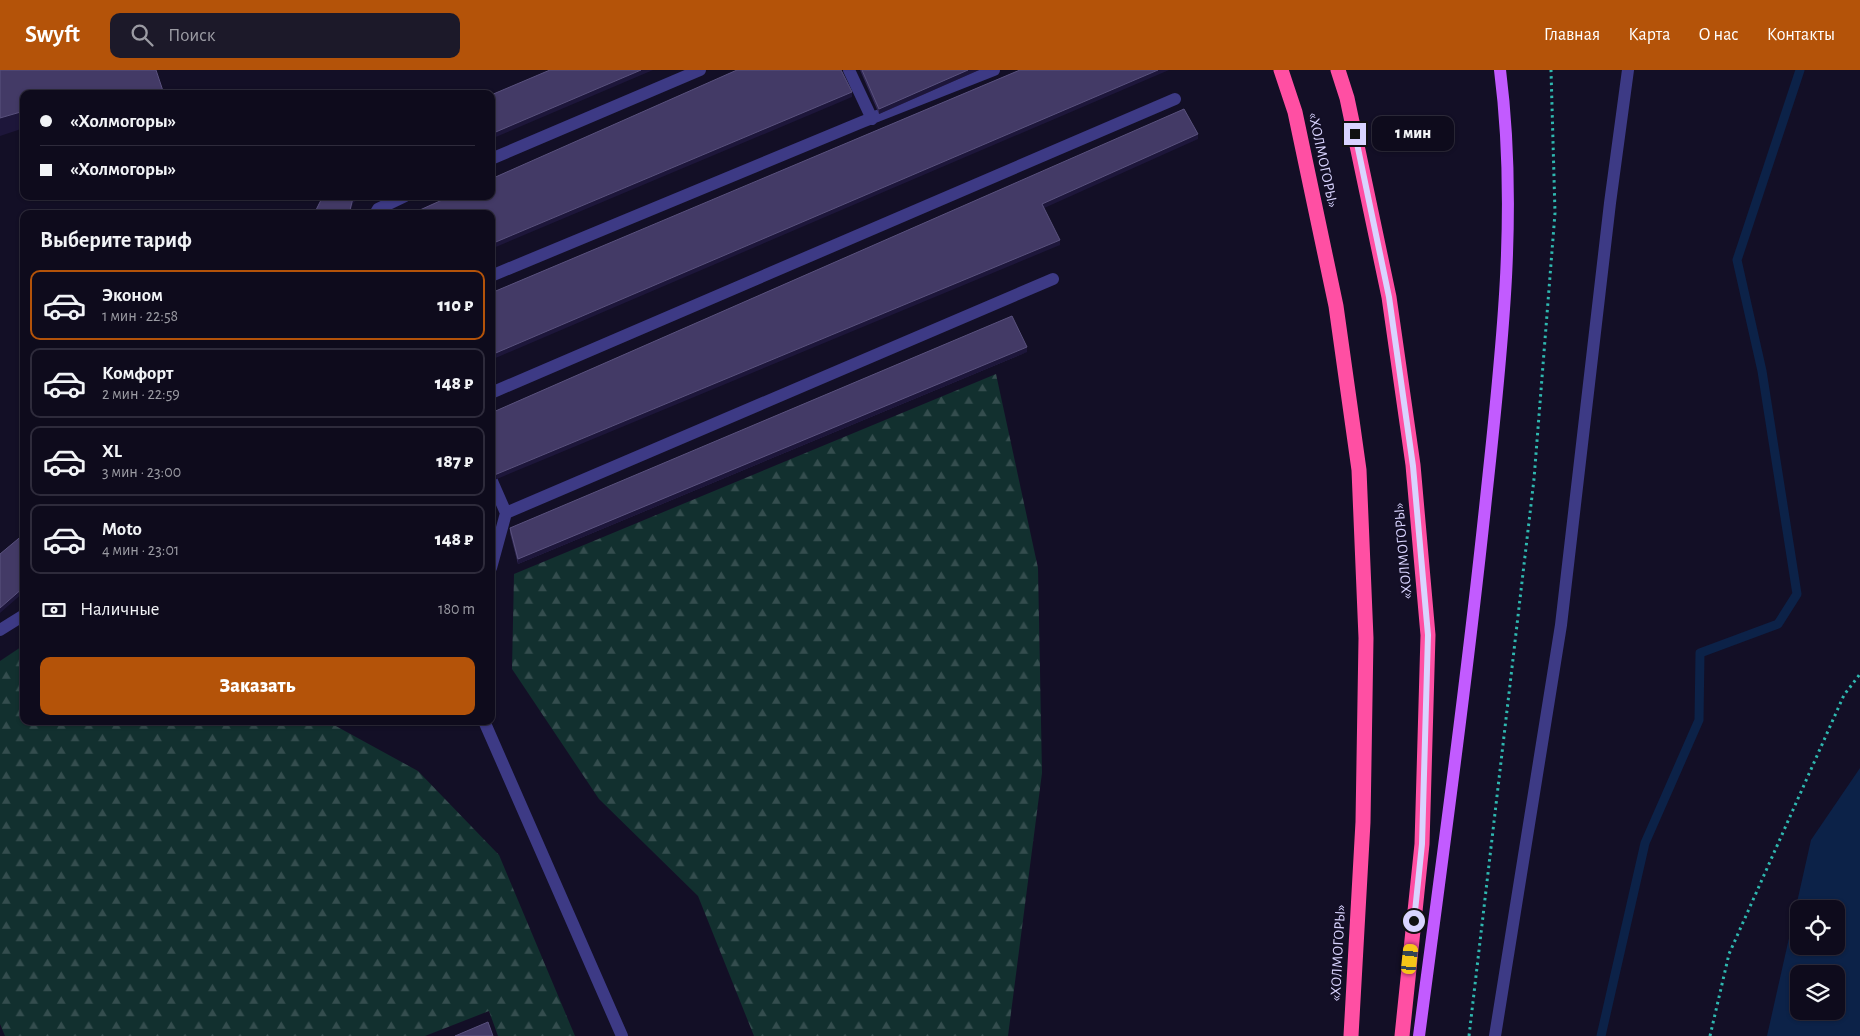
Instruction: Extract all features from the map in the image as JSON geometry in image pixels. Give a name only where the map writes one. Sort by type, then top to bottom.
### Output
[{"type":"highway","name":"«ХОЛМОГОРЫ»","points":[[1281,70],[1295,112],[1336,306],[1359,470],[1366,657],[1363,822],[1351,1036]]},
{"type":"highway","name":"«ХОЛМОГОРЫ»","points":[[1338,70],[1347,98],[1389,297],[1413,466],[1428,635],[1422,844],[1402,1036]]},
{"type":"main road","points":[[1419,1036],[1472,630],[1505,319],[1510,208],[1505,110],[1500,70]]},
{"type":"street","points":[[495,157],[700,70]]},
{"type":"street","points":[[849,70],[872,119]]},
{"type":"street","points":[[495,274],[994,70]]},
{"type":"street","points":[[1495,1036],[1560,625],[1610,203],[1628,70]]},
{"type":"street","points":[[495,391],[1175,99]]},
{"type":"street","points":[[377,210],[397,200]]},
{"type":"street","points":[[506,513],[1054,279]]},
{"type":"street","points":[[495,488],[506,513],[495,553]]},
{"type":"street","points":[[0,630],[20,618]]},
{"type":"street","points":[[486,725],[622,1036]]},
{"type":"path","points":[[1469,1036],[1535,469],[1555,213],[1551,70]]},
{"type":"path","points":[[1710,1036],[1729,954],[1844,695],[1860,674]]},
{"type":"green space","points":[[996,374],[1038,568],[1042,773],[1008,1036],[754,1036],[698,896],[599,799],[512,669],[514,574]]},
{"type":"green space","points":[[20,648],[20,725],[334,725],[418,771],[499,855],[575,1036],[498,1036],[489,1011],[425,1036],[5,1036],[0,1024],[0,661]]},
{"type":"water","points":[[1860,768],[1860,1036],[1767,1036],[1790,934],[1790,955],[1845,955],[1845,900],[1798,900],[1811,840]]},
{"type":"building","points":[[0,70],[156,70],[163,90],[20,90],[20,112],[0,118]]},
{"type":"building","points":[[550,70],[641,70],[495,132],[495,93]]},
{"type":"building","points":[[737,70],[841,70],[852,92],[495,242],[495,210],[420,210],[442,200],[495,200],[495,177]]},
{"type":"building","points":[[862,70],[968,70],[879,109]]},
{"type":"building","points":[[1020,70],[1158,70],[495,353],[495,291]]},
{"type":"building","points":[[1184,109],[1198,134],[1042,204],[1060,240],[495,475],[495,411]]},
{"type":"building","points":[[321,200],[352,200],[350,210],[316,210]]},
{"type":"building","points":[[1012,316],[1027,347],[518,559],[510,528]]},
{"type":"building","points":[[20,537],[20,590],[0,608],[0,554]]},
{"type":"building","points":[[488,1022],[493,1036],[455,1036]]},
{"type":"waterway","points":[[1601,1036],[1645,843],[1699,720],[1700,653],[1778,624],[1797,594],[1762,371],[1737,260],[1800,70]]},
{"type":"route","points":[[1355,134],[1389,297],[1413,466],[1428,635],[1422,844],[1414,921]]}]
